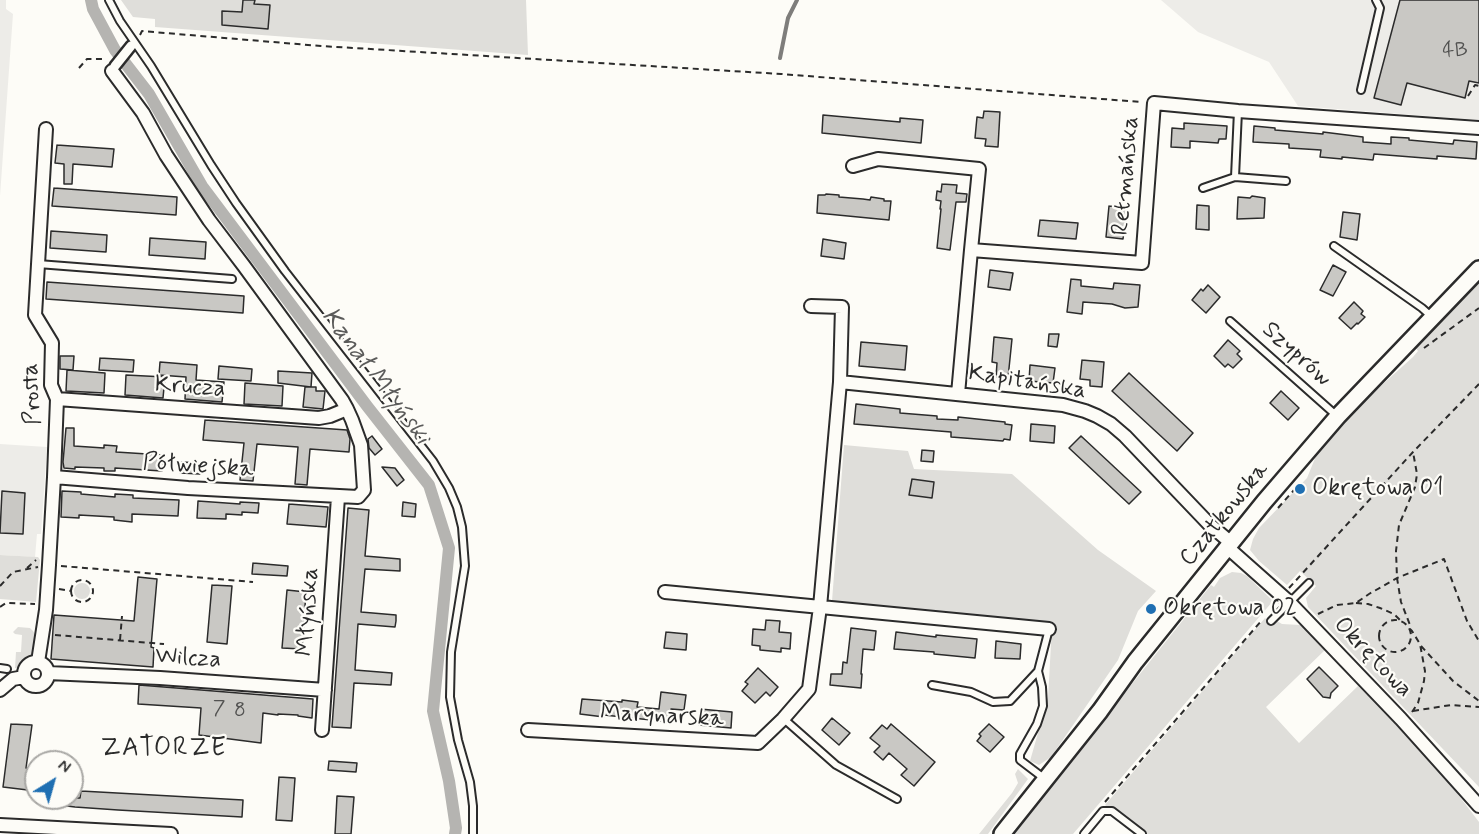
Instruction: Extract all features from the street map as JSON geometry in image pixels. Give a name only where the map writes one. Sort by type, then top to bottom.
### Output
[{"type":"street","points":[[131,46],[114,68],[143,113],[166,155],[209,220],[347,409],[361,445],[364,490],[358,497],[338,497]]},
{"type":"street","name":"Retmańska","points":[[971,250],[1142,264],[1154,103],[1479,128]]},
{"type":"street","name":"Prosta","points":[[38,662],[43,634],[49,565],[57,399],[51,385],[52,343],[35,315],[46,129]]},
{"type":"street","points":[[853,166],[878,159],[979,169],[958,394]]},
{"type":"street","name":"Czatkowska","points":[[1002,834],[1229,545],[1338,416],[1479,269]]},
{"type":"street","points":[[811,306],[842,308],[840,382],[819,607]]},
{"type":"street","name":"Kapitańska","points":[[840,382],[1063,405],[1097,416],[1125,436],[1229,545]]},
{"type":"street","name":"Krucza","points":[[57,399],[319,418],[347,409]]},
{"type":"street","name":"Półwiejska","points":[[54,477],[338,497]]},
{"type":"street","name":"Młyńska","points":[[322,730],[338,497]]},
{"type":"street","name":"Okrętowa","points":[[1229,545],[1289,602],[1401,719],[1479,806]]},
{"type":"street","points":[[664,592],[1049,629]]},
{"type":"street","name":"Marynarska","points":[[528,730],[758,743],[809,689],[819,607]]},
{"type":"street","points":[[34,662],[45,665],[48,673],[46,681],[36,686],[24,677],[27,665],[34,662]]},
{"type":"street","name":"Wilcza","points":[[48,673],[160,678],[325,690]]},
{"type":"street","points":[[0,690],[13,679],[24,677]]},
{"type":"street","points":[[0,825],[171,834]]},
{"type":"lane","points":[[109,0],[120,21],[151,66],[236,203],[299,289],[433,461],[457,507],[462,527],[465,566],[451,652],[450,697],[456,732],[470,782],[473,834]]},
{"type":"lane","points":[[1361,90],[1380,8],[1376,0]]},
{"type":"lane","points":[[1235,177],[1238,111]]},
{"type":"lane","points":[[1203,188],[1235,177],[1287,181]]},
{"type":"lane","points":[[1334,246],[1432,317]]},
{"type":"lane","points":[[38,264],[232,279]]},
{"type":"lane","name":"Szyprów","points":[[1230,321],[1338,416]]},
{"type":"lane","points":[[1270,621],[1309,583]]},
{"type":"lane","points":[[932,685],[971,692],[993,702],[1010,701],[1038,671],[1049,629]]},
{"type":"lane","points":[[1038,671],[1043,706],[1037,724],[1020,754],[1020,760],[1046,780]]},
{"type":"lane","points":[[783,719],[836,765],[897,799]]},
{"type":"lane","points":[[1084,834],[1103,811],[1112,810],[1142,834]]},
{"type":"path","points":[[142,32],[321,46],[781,74],[1154,103]]},
{"type":"path","points":[[79,68],[87,59],[102,59],[114,68]]},
{"type":"path","points":[[1468,96],[1475,85],[1479,86]]},
{"type":"path","points":[[1399,352],[1413,355],[1479,308]]},
{"type":"path","points":[[1401,621],[1390,620],[1382,626],[1379,640],[1384,648],[1394,652],[1404,649],[1410,641],[1410,626],[1401,602],[1397,578],[1396,551],[1399,525],[1415,487],[1417,474],[1413,452]]},
{"type":"path","points":[[1275,511],[1297,486]]},
{"type":"path","points":[[25,570],[39,555]]},
{"type":"path","points":[[1356,603],[1397,578],[1444,560],[1467,621],[1479,641]]},
{"type":"path","points":[[0,586],[13,572],[49,565],[253,582]]},
{"type":"path","points":[[83,580],[92,585],[93,593],[90,599],[80,602],[74,598],[71,588],[76,582],[83,580]]},
{"type":"path","points":[[0,607],[6,603],[46,604]]},
{"type":"path","points":[[1308,622],[1316,615],[1337,605],[1356,603],[1368,604],[1394,614],[1412,631],[1430,657],[1453,681],[1479,701]]},
{"type":"path","points":[[120,640],[122,616]]},
{"type":"path","points":[[43,634],[164,644]]},
{"type":"path","points":[[1413,711],[1418,703],[1424,681],[1425,671],[1420,644]]},
{"type":"path","points":[[1401,719],[1413,711],[1451,705],[1479,707]]},
{"type":"shaded area","points":[[0,0],[6,0],[6,9],[13,14],[0,196]]},
{"type":"shaded area","points":[[121,0],[526,0],[528,55],[155,27],[155,19],[133,17]]},
{"type":"shaded area","points":[[1161,0],[1479,0],[1479,120],[1298,106],[1269,62],[1198,32]]},
{"type":"shaded area","points":[[1479,281],[1479,787],[1308,607],[1306,598],[1316,586],[1300,571],[1287,585],[1259,561],[1250,550],[1259,528],[1307,478],[1316,456],[1354,410],[1413,357],[1418,351],[1414,346]]},
{"type":"shaded area","points":[[0,444],[47,447],[41,534],[37,534],[35,557],[0,555]]},
{"type":"shaded area","points":[[844,445],[908,451],[914,469],[1012,474],[1098,550],[1156,591],[1138,611],[1118,660],[1051,757],[1039,765],[1030,761],[1048,698],[1052,626],[832,601]]},
{"type":"shaded area","points":[[0,555],[38,557],[40,560],[36,602],[0,599]]},
{"type":"shaded area","points":[[1232,572],[1247,576],[1273,601],[1073,834],[1012,834],[1211,585],[1214,587],[1220,578]]},
{"type":"shaded area","points":[[79,583],[85,583],[90,591],[88,597],[79,599],[74,594],[74,588]]},
{"type":"shaded area","points":[[1265,618],[1272,626],[1277,621],[1282,624],[1300,625],[1307,629],[1325,650],[1266,707],[1299,743],[1358,686],[1437,767],[1479,822],[1479,834],[1143,834],[1105,805]]},
{"type":"shaded area","points":[[18,627],[30,628],[37,638],[33,655],[21,666],[15,668],[16,652],[21,652],[22,635],[13,632]]},
{"type":"shaded area","points":[[1018,769],[1028,779],[988,834],[979,834],[1018,783],[1015,774]]},
{"type":"building","points":[[243,0],[255,0],[254,4],[270,5],[268,29],[222,25],[222,11],[242,12]]},
{"type":"building","points":[[1400,0],[1479,0],[1479,83],[1469,81],[1465,98],[1407,83],[1401,105],[1374,98]]},
{"type":"building","points":[[984,111],[1000,112],[998,147],[985,146],[986,139],[975,138],[977,117],[983,118]]},
{"type":"building","points":[[823,115],[900,122],[900,118],[923,120],[921,143],[822,133]]},
{"type":"building","points":[[1184,123],[1227,126],[1226,139],[1219,139],[1218,143],[1190,141],[1190,148],[1171,147],[1172,128],[1184,129]]},
{"type":"building","points":[[1254,126],[1275,128],[1275,130],[1323,134],[1323,132],[1363,137],[1363,142],[1391,144],[1391,137],[1453,144],[1454,140],[1477,142],[1476,159],[1437,156],[1437,159],[1374,154],[1373,160],[1320,157],[1321,150],[1289,148],[1289,144],[1253,142]]},
{"type":"building","points":[[57,145],[114,149],[112,167],[73,164],[72,184],[64,184],[64,164],[55,163]]},
{"type":"building","points":[[942,184],[957,185],[956,193],[967,194],[966,202],[956,202],[950,250],[937,248],[941,201],[936,200],[937,191],[941,192]]},
{"type":"building","points":[[54,188],[177,197],[176,215],[52,206]]},
{"type":"building","points":[[818,195],[870,200],[871,197],[891,201],[889,220],[817,213]]},
{"type":"building","points":[[1252,196],[1265,198],[1264,218],[1237,219],[1238,197],[1250,198]]},
{"type":"building","points":[[1197,205],[1209,206],[1209,230],[1196,229]]},
{"type":"building","points":[[1109,206],[1127,207],[1123,239],[1106,237]]},
{"type":"building","points":[[1343,212],[1360,214],[1357,240],[1340,237]]},
{"type":"building","points":[[1040,220],[1078,223],[1076,239],[1038,236]]},
{"type":"building","points":[[51,231],[107,235],[106,252],[50,248]]},
{"type":"building","points":[[150,238],[206,242],[205,259],[149,255]]},
{"type":"building","points":[[823,239],[846,243],[844,259],[821,256]]},
{"type":"building","points":[[1333,265],[1346,272],[1333,296],[1320,290]]},
{"type":"building","points":[[990,270],[1013,273],[1010,290],[988,287]]},
{"type":"building","points":[[1071,279],[1081,280],[1081,286],[1113,289],[1114,283],[1140,285],[1138,307],[1125,308],[1112,304],[1083,302],[1082,314],[1067,312]]},
{"type":"building","points":[[47,282],[244,296],[243,313],[46,299]]},
{"type":"building","points":[[1208,285],[1220,297],[1206,313],[1192,300],[1201,289],[1203,291]]},
{"type":"building","points":[[1354,302],[1363,311],[1361,314],[1365,317],[1351,329],[1339,318]]},
{"type":"building","points":[[1049,334],[1059,334],[1057,347],[1048,346]]},
{"type":"building","points":[[994,337],[1012,339],[1008,378],[996,377],[997,363],[992,362]]},
{"type":"building","points":[[1228,340],[1240,351],[1237,354],[1242,359],[1233,368],[1228,364],[1225,367],[1214,356]]},
{"type":"building","points":[[861,342],[907,346],[905,370],[859,366]]},
{"type":"building","points":[[60,356],[74,356],[73,370],[60,369]]},
{"type":"building","points":[[100,358],[134,360],[133,372],[99,370]]},
{"type":"building","points":[[1082,360],[1104,362],[1102,387],[1090,386],[1090,380],[1080,379]]},
{"type":"building","points":[[160,362],[197,365],[196,380],[224,382],[222,402],[185,399],[186,377],[159,375]]},
{"type":"building","points":[[1030,365],[1055,368],[1053,383],[1029,381]]},
{"type":"building","points":[[219,366],[252,369],[251,381],[218,379]]},
{"type":"building","points":[[67,370],[105,373],[104,393],[66,391]]},
{"type":"building","points":[[278,371],[312,373],[311,387],[278,383]]},
{"type":"building","points":[[1129,373],[1193,433],[1177,451],[1112,391]]},
{"type":"building","points":[[126,375],[165,377],[163,398],[125,395]]},
{"type":"building","points":[[245,383],[283,386],[282,406],[244,404]]},
{"type":"building","points":[[305,387],[316,387],[316,391],[325,391],[323,409],[303,407]]},
{"type":"building","points":[[1281,391],[1299,408],[1288,420],[1270,403]]},
{"type":"building","points":[[856,404],[900,409],[900,413],[937,416],[937,419],[958,420],[958,417],[1005,422],[1005,424],[1012,425],[1010,440],[951,437],[951,432],[854,424]]},
{"type":"building","points":[[205,420],[347,430],[350,439],[349,452],[310,449],[307,485],[295,484],[298,447],[257,444],[253,481],[240,480],[244,443],[203,440]]},
{"type":"building","points":[[1031,424],[1055,426],[1054,443],[1030,441]]},
{"type":"building","points":[[66,428],[74,428],[74,446],[104,448],[104,445],[117,446],[116,452],[163,455],[162,471],[64,468]]},
{"type":"building","points":[[372,436],[382,449],[375,455],[369,448],[368,439]]},
{"type":"building","points":[[1081,436],[1141,492],[1129,504],[1069,448]]},
{"type":"building","points":[[922,450],[934,451],[933,462],[921,461]]},
{"type":"building","points":[[181,462],[201,463],[200,474],[180,473]]},
{"type":"building","points":[[382,467],[395,468],[404,480],[397,486]]},
{"type":"building","points":[[912,479],[934,482],[932,498],[909,495]]},
{"type":"building","points":[[2,491],[25,493],[23,534],[0,533]]},
{"type":"building","points":[[62,491],[115,497],[115,494],[133,495],[133,498],[179,500],[178,516],[132,514],[132,522],[114,520],[114,517],[79,515],[79,518],[61,517]]},
{"type":"building","points":[[198,501],[259,503],[258,513],[226,514],[226,519],[197,518]]},
{"type":"building","points":[[403,502],[416,504],[415,517],[402,516]]},
{"type":"building","points":[[289,504],[328,507],[326,527],[287,524]]},
{"type":"building","points":[[348,508],[369,510],[365,556],[400,559],[400,571],[365,569],[361,612],[396,615],[396,621],[395,627],[358,624],[355,670],[392,673],[391,685],[354,683],[351,728],[332,727]]},
{"type":"building","points":[[253,563],[288,566],[287,576],[252,574]]},
{"type":"building","points":[[138,577],[157,579],[151,647],[154,648],[153,667],[51,659],[54,615],[134,621]]},
{"type":"building","points":[[212,585],[232,586],[227,644],[207,642]]},
{"type":"building","points":[[287,590],[306,592],[302,649],[282,648]]},
{"type":"building","points":[[766,620],[780,621],[779,632],[791,633],[790,649],[781,648],[781,652],[760,650],[760,646],[752,645],[753,629],[765,630]]},
{"type":"building","points":[[851,628],[876,631],[874,650],[863,649],[861,688],[830,685],[831,674],[842,674],[843,662],[847,663]]},
{"type":"building","points":[[666,632],[687,634],[686,650],[664,648]]},
{"type":"building","points":[[896,632],[977,639],[975,658],[894,649]]},
{"type":"building","points":[[996,641],[1021,644],[1020,659],[995,658]]},
{"type":"building","points":[[1319,667],[1338,686],[1331,693],[1330,698],[1323,697],[1307,679]]},
{"type":"building","points":[[758,668],[778,687],[770,696],[766,692],[755,703],[742,691],[748,684],[745,682]]},
{"type":"building","points":[[139,685],[313,699],[312,718],[263,713],[261,743],[199,735],[201,708],[138,704]]},
{"type":"building","points":[[661,692],[686,695],[684,710],[671,709],[670,722],[580,714],[582,699],[638,702],[637,707],[659,709]]},
{"type":"building","points":[[700,709],[732,712],[731,728],[699,725]]},
{"type":"building","points":[[832,718],[850,733],[839,745],[822,730]]},
{"type":"building","points":[[11,724],[32,725],[29,750],[24,750],[24,790],[3,787]]},
{"type":"building","points":[[891,724],[935,762],[914,786],[901,775],[907,769],[889,753],[883,760],[874,752],[880,746],[870,738],[882,725],[887,729]]},
{"type":"building","points":[[989,724],[1004,737],[990,752],[977,741],[981,736],[979,734]]},
{"type":"building","points":[[329,761],[357,763],[356,772],[328,770]]},
{"type":"building","points":[[279,777],[295,778],[292,821],[276,820]]},
{"type":"building","points":[[84,791],[243,800],[242,817],[84,808]]},
{"type":"building","points":[[337,796],[354,797],[351,834],[335,834]]},
{"type":"waterway","name":"Kanał Młyński","points":[[91,0],[93,9],[115,50],[149,94],[202,186],[429,485],[449,548],[433,711],[449,781],[455,834]]},
{"type":"waterway","points":[[780,58],[788,18],[797,0]]},
{"type":"place","name":"Okrętowa 01","points":[[1300,489]]},
{"type":"place","name":"Okrętowa 02","points":[[1151,609]]},
{"type":"district","name":"ZATORZE","points":[[164,750]]}]
